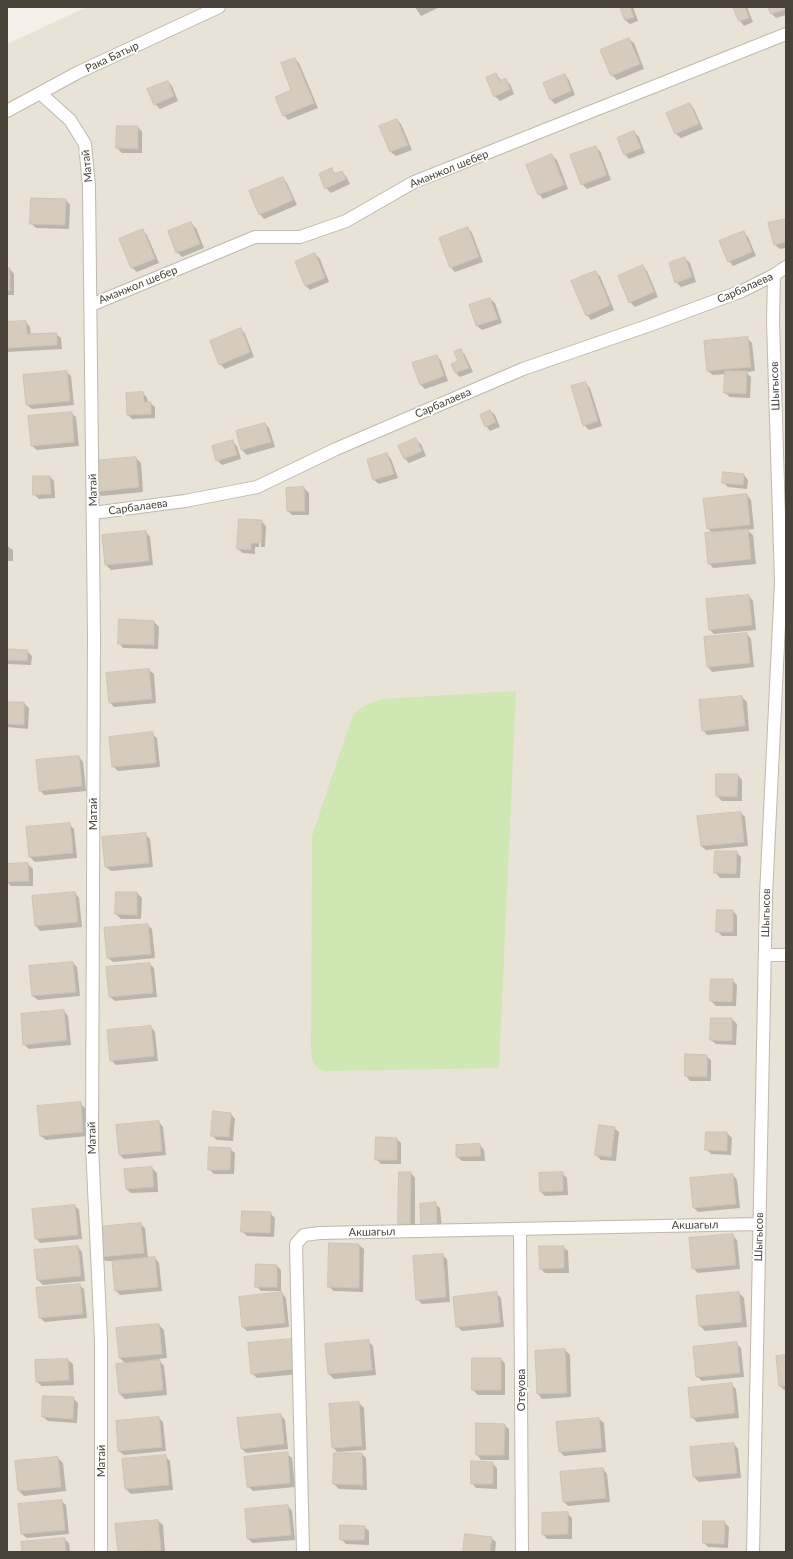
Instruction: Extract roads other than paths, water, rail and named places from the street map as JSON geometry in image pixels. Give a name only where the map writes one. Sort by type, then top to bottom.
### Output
[{"type":"street","name":"Рака Батыр","points":[[7,111],[77,73],[219,7]]},
{"type":"street","name":"Аманжол шебер","points":[[91,305],[256,237],[300,237],[346,221],[414,182],[786,34]]},
{"type":"street","name":"Матай","points":[[40,93],[70,120],[85,144],[90,186],[94,651],[92,1145],[100,1341],[101,1552]]},
{"type":"street","name":"Сарбалаева","points":[[93,513],[185,501],[257,487],[336,449],[523,369],[742,291],[786,268]]},
{"type":"street","name":"Шыгысов","points":[[752,1552],[766,895],[781,582],[773,321],[774,275]]},
{"type":"street","points":[[765,956],[786,955]]},
{"type":"street","name":"Акшагыл","points":[[303,1552],[296,1244],[304,1235],[320,1233],[759,1224]]},
{"type":"street","name":"Отеуова","points":[[520,1229],[522,1552]]}]
